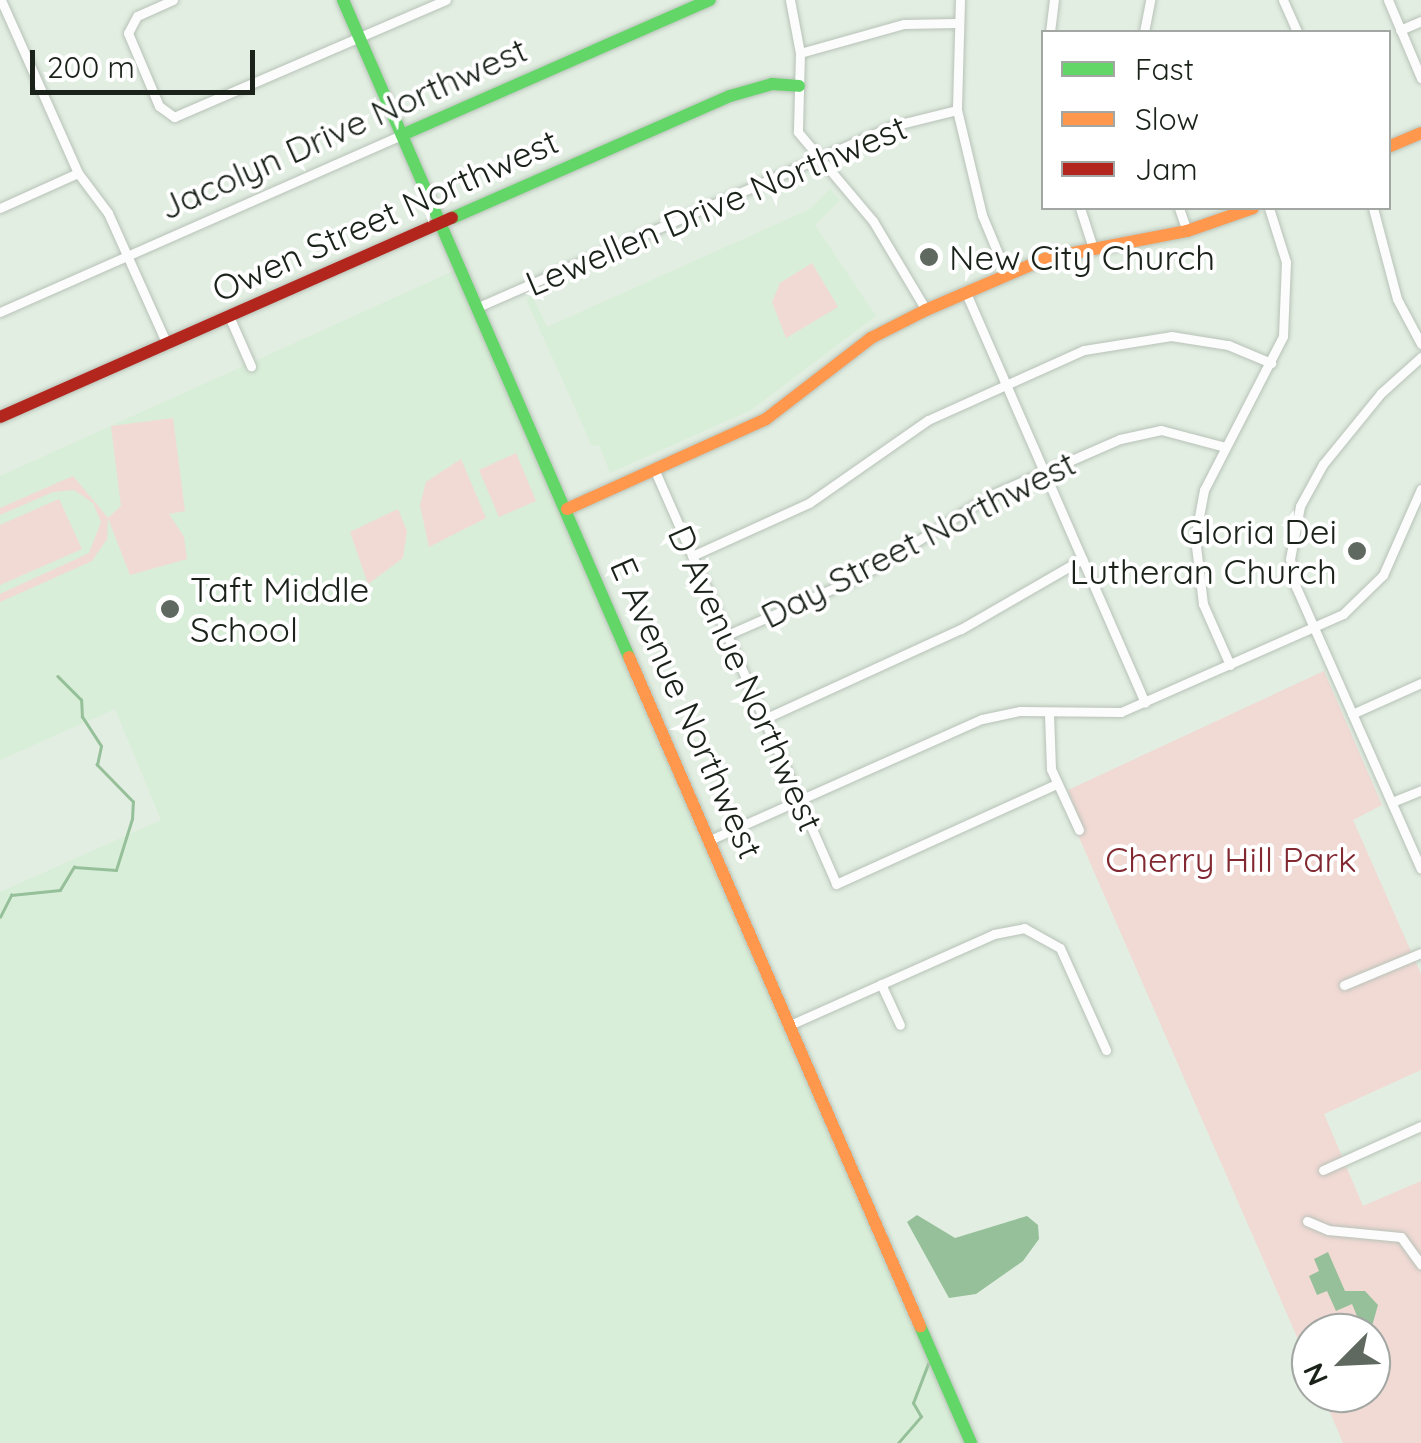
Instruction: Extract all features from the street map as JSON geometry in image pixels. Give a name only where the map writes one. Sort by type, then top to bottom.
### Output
[{"type":"street","points":[[1,0],[78,173],[101,200],[166,344]]},
{"type":"street","points":[[172,0],[137,16],[128,33],[160,106],[184,116],[446,0]]},
{"type":"street","name":"E Avenue Northwest","points":[[343,0],[712,839],[970,1443]]},
{"type":"street","name":"Jacolyn Drive Northwest","points":[[0,312],[710,0]]},
{"type":"street","points":[[790,0],[800,52],[798,132],[816,159],[872,221],[926,310]]},
{"type":"street","points":[[960,0],[956,24],[957,110],[982,215],[1007,274]]},
{"type":"street","points":[[1050,30],[1054,0]]},
{"type":"street","points":[[1144,30],[1150,0]]},
{"type":"street","points":[[1282,0],[1296,30]]},
{"type":"street","points":[[1388,0],[1421,78]]},
{"type":"street","points":[[1400,30],[1421,21]]},
{"type":"street","points":[[800,52],[904,24],[956,24]]},
{"type":"street","name":"Owen Street Northwest","points":[[0,417],[730,96],[772,84],[799,86]]},
{"type":"street","name":"Lewellen Drive Northwest","points":[[478,307],[908,120],[957,110]]},
{"type":"street","points":[[1391,146],[1421,133]]},
{"type":"street","points":[[0,208],[78,173]]},
{"type":"street","points":[[1081,210],[1092,246]]},
{"type":"street","points":[[1179,210],[1187,230]]},
{"type":"street","points":[[567,509],[766,420],[871,338],[966,292],[1092,246],[1187,230],[1246,210]]},
{"type":"street","points":[[1230,665],[1203,604],[1195,538],[1204,490],[1283,336],[1289,290],[1269,210]]},
{"type":"street","points":[[1373,210],[1397,299],[1421,344]]},
{"type":"street","points":[[966,292],[1145,703]]},
{"type":"street","points":[[230,316],[251,366]]},
{"type":"street","points":[[692,556],[809,503],[928,420],[1084,350],[1143,337],[1214,342],[1271,362]]},
{"type":"street","points":[[1421,357],[1344,433],[1300,506],[1290,558],[1314,627],[1421,869]]},
{"type":"street","name":"Day Street Northwest","points":[[727,636],[860,577],[989,496],[1120,439],[1160,430],[1225,447]]},
{"type":"street","name":"D Avenue Northwest","points":[[655,471],[836,884],[1056,784]]},
{"type":"street","points":[[712,839],[982,719],[1020,711],[1093,716],[1145,703],[1314,627],[1374,590],[1421,489]]},
{"type":"street","points":[[764,719],[961,628],[1082,559]]},
{"type":"street","points":[[1352,714],[1421,683]]},
{"type":"street","points":[[1049,714],[1056,784],[1078,830]]},
{"type":"street","points":[[1392,802],[1421,790]]},
{"type":"street","points":[[792,1024],[1007,929],[1037,931],[1067,959],[1106,1050]]},
{"type":"street","points":[[1344,985],[1421,953]]},
{"type":"street","points":[[881,984],[900,1025]]},
{"type":"street","points":[[1322,1170],[1421,1126]]},
{"type":"street","points":[[1306,1221],[1328,1230],[1402,1237],[1421,1264]]},
{"type":"shaded area","points":[[830,189],[840,200],[815,225],[876,316],[751,410],[610,473],[599,445],[592,446],[526,299],[532,295],[547,327],[810,209]]},
{"type":"shaded area","points":[[460,268],[971,1443],[0,1443],[0,892],[161,820],[115,709],[0,760],[0,476]]},
{"type":"shaded area","points":[[917,1215],[955,1238],[1027,1216],[1038,1225],[1039,1239],[1023,1261],[976,1294],[949,1298],[907,1222]]},
{"type":"shaded area","points":[[1328,1252],[1345,1291],[1365,1291],[1378,1305],[1376,1313],[1356,1313],[1352,1304],[1336,1311],[1327,1291],[1317,1295],[1309,1276],[1319,1271],[1314,1259]]},
{"type":"green space","points":[[812,263],[838,307],[786,338],[772,302],[780,283]]},
{"type":"green space","points":[[173,418],[185,511],[169,514],[184,537],[187,559],[130,575],[108,518],[121,506],[111,426]]},
{"type":"green space","points":[[516,453],[536,501],[499,517],[479,470]]},
{"type":"green space","points":[[461,459],[486,518],[429,547],[420,505],[426,482]]},
{"type":"green space","points":[[73,476],[108,518],[107,539],[92,561],[0,602],[0,594],[89,553],[101,522],[93,503],[74,490],[53,492],[0,515],[0,508]]},
{"type":"green space","points":[[59,499],[82,549],[0,585],[0,525]]},
{"type":"green space","points":[[398,509],[407,531],[403,558],[368,584],[350,532]]},
{"type":"green space","name":"Cherry Hill Park","points":[[1324,671],[1382,805],[1353,820],[1421,974],[1421,1070],[1324,1114],[1363,1206],[1421,1181],[1421,1443],[1343,1443],[1330,1413],[1391,1413],[1391,1313],[1291,1313],[1291,1323],[1078,835],[1084,831],[1068,790]]},
{"type":"waterway","points":[[0,917],[11,895],[60,890],[74,867],[116,870],[132,819],[133,802],[97,765],[101,746],[82,717],[81,700],[58,677]]},
{"type":"waterway","points":[[898,1443],[921,1417],[913,1403],[928,1364]]},
{"type":"traffic: fast","points":[[343,0],[629,657]]},
{"type":"traffic: fast","points":[[402,135],[710,0]]},
{"type":"traffic: fast","points":[[452,218],[730,96],[772,84],[799,86]]},
{"type":"traffic: fast","points":[[920,1326],[971,1443]]},
{"type":"traffic: slow","points":[[1391,146],[1421,133]]},
{"type":"traffic: slow","points":[[567,509],[766,419],[871,338],[926,310],[1047,258],[1187,231],[1247,210]]},
{"type":"traffic: slow","points":[[629,657],[920,1326]]},
{"type":"traffic: jam","points":[[0,417],[452,218]]},
{"type":"place","name":"New City Church","points":[[929,257]]},
{"type":"place","name":"Gloria Dei Lutheran Church","points":[[1357,551]]},
{"type":"place","name":"Taft Middle School","points":[[170,609]]}]
